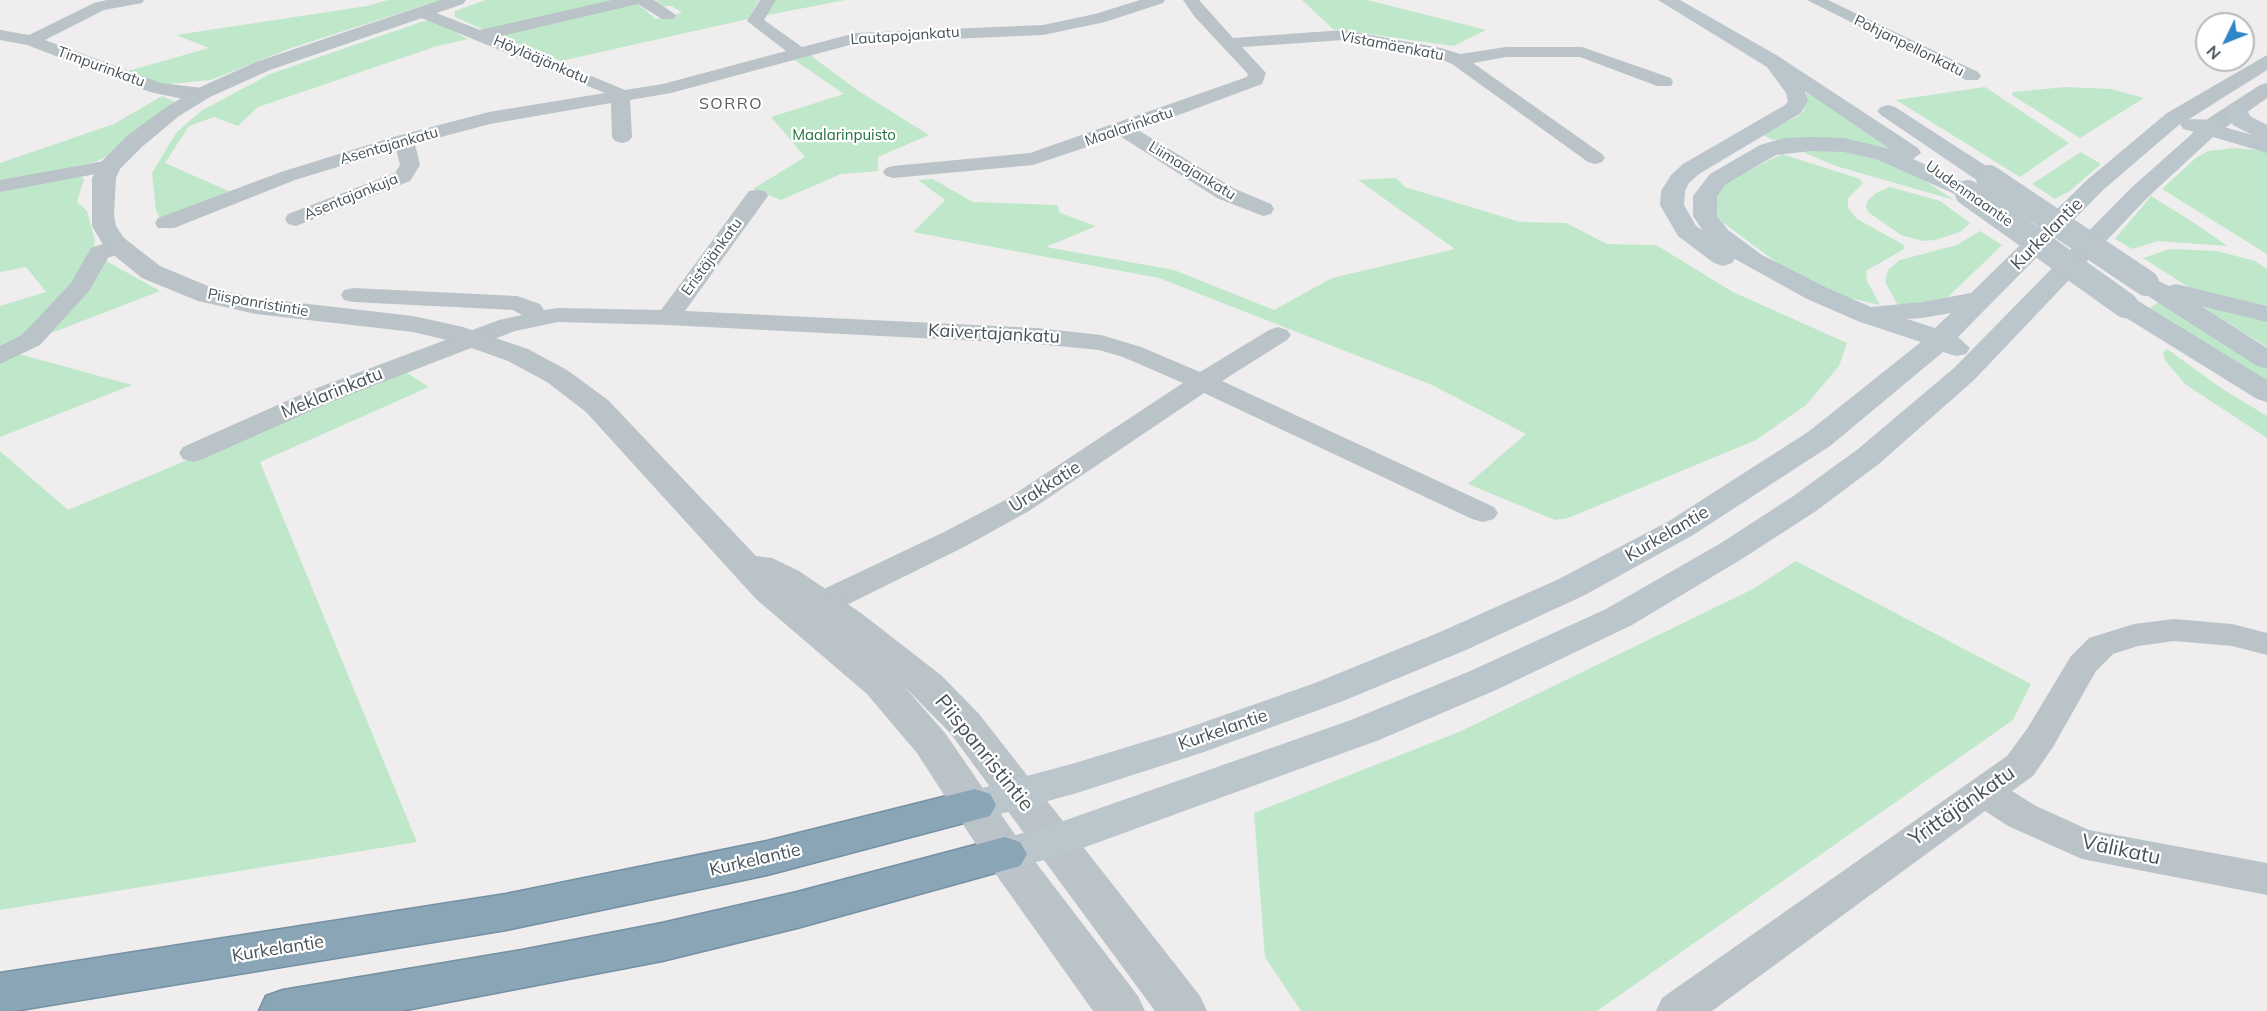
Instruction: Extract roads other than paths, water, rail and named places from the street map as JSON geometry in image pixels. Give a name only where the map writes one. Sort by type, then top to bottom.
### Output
[{"type":"highway","name":"Kurkelantie","points":[[0,993],[517,910],[767,858],[975,805]]},
{"type":"highway","name":"Kurkelantie","points":[[283,1011],[511,972],[662,942],[797,910],[1005,854]]},
{"type":"main road","name":"Uudenmaantie","points":[[1667,0],[1827,95],[2126,306],[2267,393]]},
{"type":"main road","points":[[1701,0],[1721,10]]},
{"type":"main road","name":"Uudenmaantie","points":[[1799,55],[2267,360]]},
{"type":"main road","points":[[1771,60],[1796,92],[1798,101],[1794,109],[1707,159],[1679,180],[1673,191],[1672,205],[1677,218],[1687,231],[1705,246],[1760,280],[1841,319],[1935,345],[1979,360]]},
{"type":"main road","points":[[2237,108],[2241,120],[2267,134]]},
{"type":"main road","points":[[2175,118],[2267,139]]},
{"type":"main road","name":"Kurkelantie","points":[[975,805],[1077,778],[1190,742],[1329,692],[1453,641],[1572,587],[1681,528],[1819,439],[1935,345],[2095,185],[2175,118]]},
{"type":"main road","points":[[2210,127],[2267,146]]},
{"type":"main road","name":"Kurkelantie","points":[[1005,854],[1054,840],[1365,730],[1482,681],[1619,617],[1733,550],[1804,504],[1869,456],[1979,360],[2139,193],[2210,127]]},
{"type":"main road","points":[[2180,156],[2219,143],[2267,146]]},
{"type":"main road","points":[[1935,345],[1781,276],[1753,260],[1719,235],[1705,216],[1705,196],[1718,179],[1768,150],[1790,145],[1828,144],[1883,154],[1968,193]]},
{"type":"main road","points":[[2146,283],[2267,314]]},
{"type":"main road","points":[[1856,310],[1900,312],[1983,299]]},
{"type":"street","points":[[31,41],[94,9],[136,0]]},
{"type":"street","name":"Piispanristintie","points":[[457,0],[263,66],[202,93],[135,141],[110,166],[104,178],[100,206],[104,226],[117,246],[151,272],[207,295],[287,310],[413,324],[472,338],[538,364],[597,406],[769,591],[811,609],[928,684],[965,724],[1019,793],[1183,1011]]},
{"type":"street","points":[[482,35],[633,0]]},
{"type":"street","points":[[643,0],[668,15]]},
{"type":"street","points":[[768,0],[755,21],[798,52]]},
{"type":"street","name":"Lautapojankatu","points":[[620,98],[684,84],[798,52],[874,35],[1043,30],[1099,18],[1157,0]]},
{"type":"street","name":"Maalarinkatu","points":[[893,172],[1029,160],[1124,129],[1256,80],[1257,73],[1191,0]]},
{"type":"street","name":"Pohjanpellonkatu","points":[[1815,0],[1972,76]]},
{"type":"street","name":"Höylääjänkatu","points":[[420,12],[482,35],[616,91],[620,98]]},
{"type":"street","name":"Vistamäenkatu","points":[[1229,43],[1344,34],[1428,50],[1458,60],[1595,158]]},
{"type":"street","name":"Timpurinkatu","points":[[0,35],[31,41],[157,88],[183,93],[202,93]]},
{"type":"street","points":[[1458,60],[1506,52],[1582,52],[1664,82]]},
{"type":"street","name":"Kurkelantie","points":[[2175,118],[2267,62]]},
{"type":"street","name":"Kurkelantie","points":[[2210,127],[2267,89]]},
{"type":"street","points":[[620,98],[622,137]]},
{"type":"street","name":"Asentajankatu","points":[[166,223],[288,176],[404,140],[522,111],[620,98]]},
{"type":"street","name":"Liimaajankatu","points":[[1124,129],[1225,193],[1263,209]]},
{"type":"street","name":"Asentajankuja","points":[[296,219],[404,177],[410,165],[404,140]]},
{"type":"street","points":[[0,186],[110,166]]},
{"type":"street","name":"Eristäjänkatu","points":[[668,318],[757,196]]},
{"type":"street","points":[[0,356],[31,340],[81,285],[99,253],[117,246]]},
{"type":"street","points":[[353,295],[518,303],[531,309],[537,318]]},
{"type":"street","name":"Kaivertajankatu","points":[[472,338],[537,318],[587,315],[1076,339],[1125,350],[1202,382],[1483,513]]},
{"type":"street","name":"Urakkatie","points":[[811,609],[953,540],[1018,505],[1202,382],[1278,335]]},
{"type":"street","name":"Meklarinkatu","points":[[193,453],[319,398],[472,338]]},
{"type":"street","name":"Piispanristintie","points":[[811,609],[931,743],[975,805],[1005,854],[1121,1011]]},
{"type":"street","name":"Yrittäjänkatu","points":[[1678,1011],[1906,845],[1985,793],[2020,766],[2040,738],[2083,664],[2101,645],[2134,635],[2174,630],[2232,635],[2267,645]]},
{"type":"street","name":"Välikatu","points":[[1985,793],[2022,816],[2082,844],[2267,879]]},
{"type":"district","name":"SORRO","points":[[731,104]]},
{"type":"park label","name":"Maalarinpuisto","points":[[844,135]]}]
